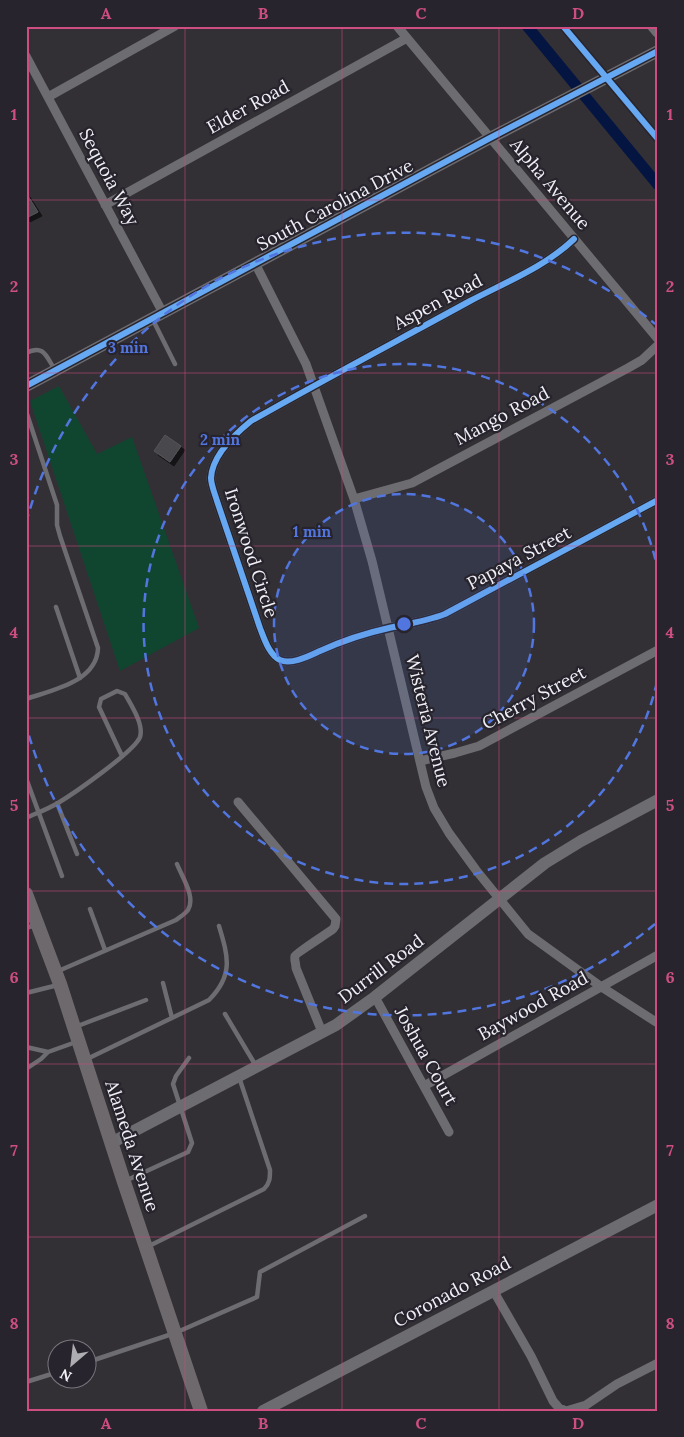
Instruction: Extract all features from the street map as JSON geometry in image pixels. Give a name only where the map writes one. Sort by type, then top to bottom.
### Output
[{"type":"main road","name":"Alameda Avenue","points":[[26,894],[32,926],[57,978],[201,1411]]},
{"type":"street","points":[[48,97],[176,26]]},
{"type":"street","name":"Alpha Avenue","points":[[397,26],[658,339]]},
{"type":"street","points":[[653,26],[658,32]]},
{"type":"street","name":"Elder Road","points":[[105,205],[407,38]]},
{"type":"street","name":"South Carolina Drive","points":[[26,386],[256,265],[490,138],[658,51]]},
{"type":"street","name":"Sequoia Way","points":[[26,56],[105,205],[158,316]]},
{"type":"street","name":"Aspen Road","points":[[313,386],[482,294],[535,268],[565,248],[574,239]]},
{"type":"street","name":"Wisteria Avenue","points":[[256,265],[296,342],[354,499],[389,628],[426,786],[439,818],[476,870],[528,934],[600,986],[656,1022]]},
{"type":"street","name":"Mango Road","points":[[354,499],[412,483],[628,368],[642,360],[658,345]]},
{"type":"street","name":"Ironwood Circle","points":[[313,386],[251,421],[236,433],[213,468],[211,480],[217,501],[260,628],[269,648],[275,656],[284,661],[299,659],[345,641],[389,628]]},
{"type":"street","name":"Papaya Street","points":[[389,628],[413,624],[445,614],[658,500]]},
{"type":"street","name":"Cherry Street","points":[[420,760],[455,754],[479,746],[658,650]]},
{"type":"street","name":"Durrill Road","points":[[111,1143],[322,1032],[375,997],[545,863],[580,841],[658,800]]},
{"type":"street","points":[[238,802],[336,919],[333,929],[296,953],[295,957],[296,968],[322,1032]]},
{"type":"street","name":"Baywood Road","points":[[424,1086],[658,955]]},
{"type":"street","name":"Joshua Court","points":[[375,997],[449,1132]]},
{"type":"street","name":"Coronado Road","points":[[262,1411],[658,1205]]},
{"type":"street","points":[[493,1290],[553,1401],[559,1408],[566,1411],[586,1405],[617,1384],[658,1362]]},
{"type":"lane","points":[[158,316],[175,364]]},
{"type":"lane","points":[[26,353],[40,349],[56,371]]},
{"type":"lane","points":[[26,411],[57,505],[57,525],[60,536],[98,648],[98,657],[94,666],[80,678],[69,684],[26,699]]},
{"type":"lane","points":[[56,607],[80,678]]},
{"type":"lane","points":[[26,818],[57,804],[93,779],[122,756],[140,738],[141,729],[125,694],[117,691],[101,699],[99,707],[122,756]]},
{"type":"lane","points":[[26,778],[62,876]]},
{"type":"lane","points":[[57,804],[77,854]]},
{"type":"lane","points":[[26,993],[57,978],[105,950],[176,920],[186,912],[190,906],[190,895],[177,864]]},
{"type":"lane","points":[[90,909],[105,950]]},
{"type":"lane","points":[[84,1060],[209,1000],[220,985],[226,970],[228,955],[219,926]]},
{"type":"lane","points":[[163,983],[172,1018]]},
{"type":"lane","points":[[74,1027],[146,1000]]},
{"type":"lane","points":[[225,1014],[256,1067]]},
{"type":"lane","points":[[26,1069],[48,1052],[78,1042]]},
{"type":"lane","points":[[26,1047],[48,1052]]},
{"type":"lane","points":[[124,1182],[188,1152],[192,1143],[173,1084],[189,1058]]},
{"type":"lane","points":[[146,1248],[264,1189],[267,1185],[270,1179],[270,1170],[239,1077]]},
{"type":"lane","points":[[98,1359],[175,1333],[257,1297],[260,1272],[365,1216]]},
{"type":"lane","points":[[26,1382],[48,1375]]},
{"type":"green space","points":[[59,386],[97,454],[132,437],[199,628],[120,671],[30,401]]},
{"type":"building","points":[[26,193],[38,212],[26,218]]},
{"type":"building","points":[[165,435],[181,446],[170,462],[154,451]]},
{"type":"waterway","points":[[527,26],[658,185]]},
{"type":"cycle path","points":[[563,26],[658,139]]},
{"type":"cycle path","points":[[26,386],[490,138],[658,51]]},
{"type":"cycle path","points":[[574,239],[538,266],[470,301],[251,421],[225,446],[215,462],[211,478],[213,490],[265,641],[276,658],[285,661],[295,661],[337,644],[380,630],[445,614],[658,500]]}]
